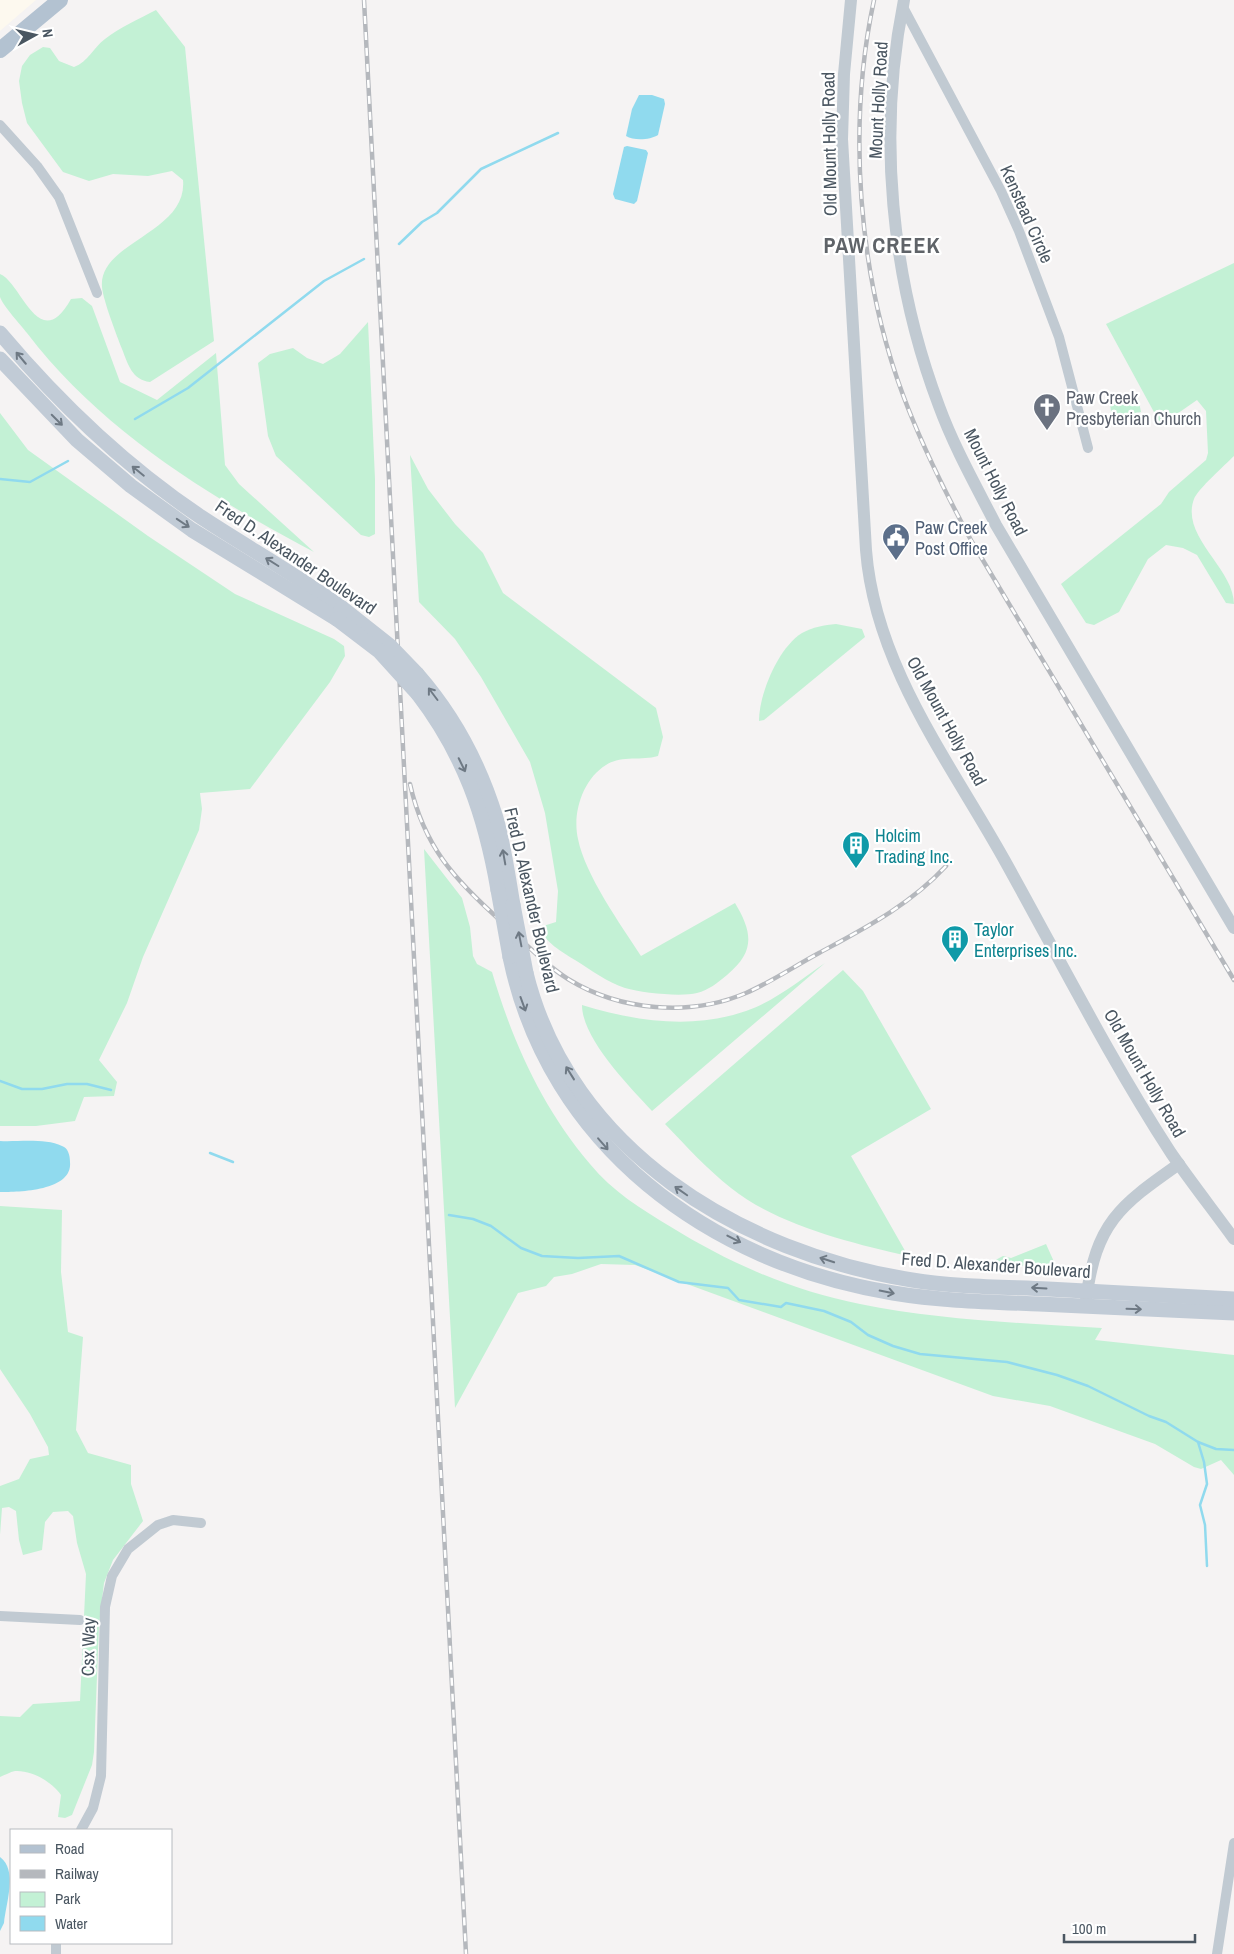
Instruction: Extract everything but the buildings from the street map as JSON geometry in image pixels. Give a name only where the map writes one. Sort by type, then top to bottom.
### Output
[{"type":"main road","points":[[0,50],[60,0]]},
{"type":"main road","name":"Fred D. Alexander Boulevard","points":[[0,333],[28,366],[86,426],[142,474],[340,614],[390,646],[417,674],[445,711],[469,752],[483,783],[500,834],[526,973],[536,1005],[562,1060],[601,1117],[630,1150],[659,1175],[710,1210],[758,1234],[801,1252],[874,1273],[946,1284],[1234,1299]]},
{"type":"main road","name":"Fred D. Alexander Boulevard","points":[[0,359],[77,440],[131,486],[192,530],[340,614],[379,651],[418,694],[451,742],[472,788],[488,832],[510,957],[523,1006],[544,1058],[576,1111],[623,1165],[673,1205],[738,1242],[795,1266],[869,1288],[942,1299],[1234,1313]]},
{"type":"street","name":"Old Mount Holly Road","points":[[851,0],[844,74],[842,149],[867,557],[876,608],[896,666],[913,702],[1000,852],[1129,1084],[1179,1164],[1234,1239]]},
{"type":"street","name":"Kenstead Circle","points":[[903,3],[1001,191],[1019,231],[1059,337],[1088,448]]},
{"type":"street","name":"Mount Holly Road","points":[[903,3],[892,88],[891,145],[894,198],[908,295],[920,346],[939,407],[966,469],[996,525],[1234,928]]},
{"type":"street","points":[[0,125],[60,197],[97,293]]},
{"type":"street","points":[[1086,1306],[1097,1252],[1118,1212],[1134,1195],[1179,1164]]},
{"type":"street","name":"Csx Way","points":[[82,1829],[93,1808],[101,1776],[105,1607],[112,1576],[128,1549],[158,1525],[173,1520],[201,1523]]},
{"type":"street","points":[[0,1616],[80,1620]]},
{"type":"street","points":[[1217,1954],[1234,1843]]},
{"type":"shaded area","points":[[0,0],[36,0],[0,31]]},
{"type":"green space","points":[[156,10],[185,47],[214,341],[150,382],[144,381],[135,375],[129,366],[110,318],[102,287],[105,272],[114,259],[172,213],[181,198],[183,180],[172,171],[148,176],[113,174],[89,181],[63,172],[27,123],[19,81],[22,66],[30,55],[43,47],[50,48],[59,61],[74,67],[83,62],[111,35]]},
{"type":"green space","points":[[1234,263],[1234,456],[1196,495],[1192,513],[1194,526],[1232,591],[1234,604],[1226,603],[1197,555],[1183,548],[1166,545],[1148,559],[1119,612],[1094,625],[1086,623],[1061,584],[1161,504],[1169,492],[1206,460],[1208,453],[1206,411],[1197,400],[1161,425],[1106,324]]},
{"type":"green space","points":[[0,274],[8,280],[40,319],[49,320],[60,315],[71,299],[82,298],[92,306],[120,382],[157,400],[216,353],[225,465],[239,484],[314,552],[196,484],[122,430],[88,400],[56,368],[5,305],[0,297]]},
{"type":"green space","points":[[368,322],[375,479],[375,534],[369,537],[361,535],[276,456],[268,436],[258,363],[270,354],[293,348],[307,358],[323,364],[340,354]]},
{"type":"green space","points":[[1137,393],[1141,412],[1112,417],[1109,398]]},
{"type":"green space","points":[[0,413],[28,450],[148,536],[235,594],[334,639],[344,646],[345,656],[330,682],[250,789],[200,793],[202,809],[199,830],[143,957],[127,1003],[99,1060],[117,1082],[114,1096],[84,1097],[75,1121],[36,1126],[0,1126]]},
{"type":"green space","points":[[410,455],[428,489],[455,524],[483,553],[503,593],[656,708],[663,737],[658,756],[618,760],[598,771],[585,788],[578,808],[578,839],[596,884],[641,956],[735,903],[748,933],[747,950],[736,967],[709,988],[697,993],[681,995],[651,993],[625,988],[605,979],[559,950],[549,942],[542,932],[540,927],[556,922],[558,891],[545,813],[530,762],[481,677],[455,639],[419,602]]},
{"type":"green space","points":[[836,624],[862,629],[865,637],[764,720],[759,721],[766,685],[785,649],[793,640],[806,631]]},
{"type":"green space","points":[[424,849],[462,898],[470,927],[473,956],[477,964],[492,972],[509,1024],[543,1097],[557,1120],[590,1164],[608,1183],[628,1199],[693,1240],[739,1264],[810,1292],[860,1304],[920,1314],[1102,1328],[1095,1340],[1234,1355],[1234,1475],[1221,1460],[1201,1469],[1194,1467],[1155,1444],[1050,1406],[993,1396],[635,1265],[601,1264],[572,1274],[554,1277],[546,1286],[518,1293],[455,1408]]},
{"type":"green space","points":[[825,963],[652,1111],[598,1047],[584,1018],[582,1005],[622,1015],[664,1021],[684,1022],[726,1017],[767,1002]]},
{"type":"green space","points":[[843,970],[863,991],[931,1109],[851,1156],[908,1256],[815,1231],[749,1201],[722,1181],[665,1124]]},
{"type":"green space","points":[[0,1206],[62,1210],[61,1272],[68,1332],[83,1337],[76,1430],[88,1453],[131,1465],[131,1484],[143,1521],[113,1560],[104,1583],[99,1625],[92,1765],[72,1815],[65,1818],[58,1817],[61,1795],[47,1781],[28,1772],[21,1771],[13,1771],[0,1777],[0,1716],[20,1717],[33,1704],[80,1701],[86,1574],[77,1543],[73,1516],[68,1511],[53,1512],[45,1522],[42,1550],[23,1555],[19,1540],[16,1511],[9,1507],[2,1508],[0,1535],[0,1486],[19,1479],[30,1459],[49,1455],[48,1447],[30,1414],[0,1369]]},
{"type":"green space","points":[[1046,1244],[1055,1264],[1016,1266],[988,1264],[1003,1256],[1011,1258]]},
{"type":"water","points":[[639,95],[652,95],[664,99],[665,104],[658,135],[651,138],[638,139],[626,136],[632,109]]},
{"type":"water","points":[[624,147],[646,150],[648,153],[637,201],[634,204],[615,199],[613,194]]},
{"type":"water","points":[[0,1141],[40,1141],[62,1146],[66,1148],[69,1154],[69,1172],[63,1179],[43,1188],[0,1192]]},
{"type":"water","points":[[0,1857],[8,1870],[10,1887],[4,1923],[0,1931]]},
{"type":"waterway","points":[[399,244],[422,222],[437,213],[481,169],[558,133]]},
{"type":"waterway","points":[[135,419],[188,388],[324,281],[364,259]]},
{"type":"waterway","points":[[0,479],[30,482],[68,461]]},
{"type":"waterway","points":[[0,1081],[22,1089],[42,1089],[67,1084],[87,1084],[111,1090]]},
{"type":"waterway","points":[[210,1153],[233,1162]]},
{"type":"waterway","points":[[449,1215],[473,1219],[491,1226],[521,1248],[542,1256],[578,1258],[619,1256],[679,1282],[728,1288],[739,1300],[781,1307],[786,1303],[824,1311],[851,1322],[868,1335],[893,1346],[920,1354],[1007,1362],[1057,1375],[1088,1386],[1149,1416],[1166,1422],[1198,1442],[1216,1449],[1234,1450]]},
{"type":"waterway","points":[[1198,1442],[1204,1462],[1207,1484],[1200,1505],[1205,1525],[1207,1566]]},
{"type":"railway","points":[[364,0],[466,1954]]},
{"type":"railway","points":[[874,0],[866,48],[861,98],[859,148],[861,199],[867,250],[876,300],[888,348],[903,395],[935,470],[972,542],[1234,980]]},
{"type":"railway","points":[[410,784],[416,806],[433,844],[456,876],[485,907],[534,952],[568,979],[588,990],[632,1004],[679,1008],[724,1001],[746,993],[886,915],[917,893],[946,866]]},
{"type":"place","name":"Paw Creek Presbyterian Church","points":[[1047,431]]},
{"type":"place","name":"Paw Creek Post Office","points":[[896,561]]},
{"type":"place","name":"Holcim Trading Inc.","points":[[856,869]]},
{"type":"place","name":"Taylor Enterprises Inc.","points":[[955,963]]},
{"type":"district","name":"PAW CREEK","points":[[882,245]]}]
